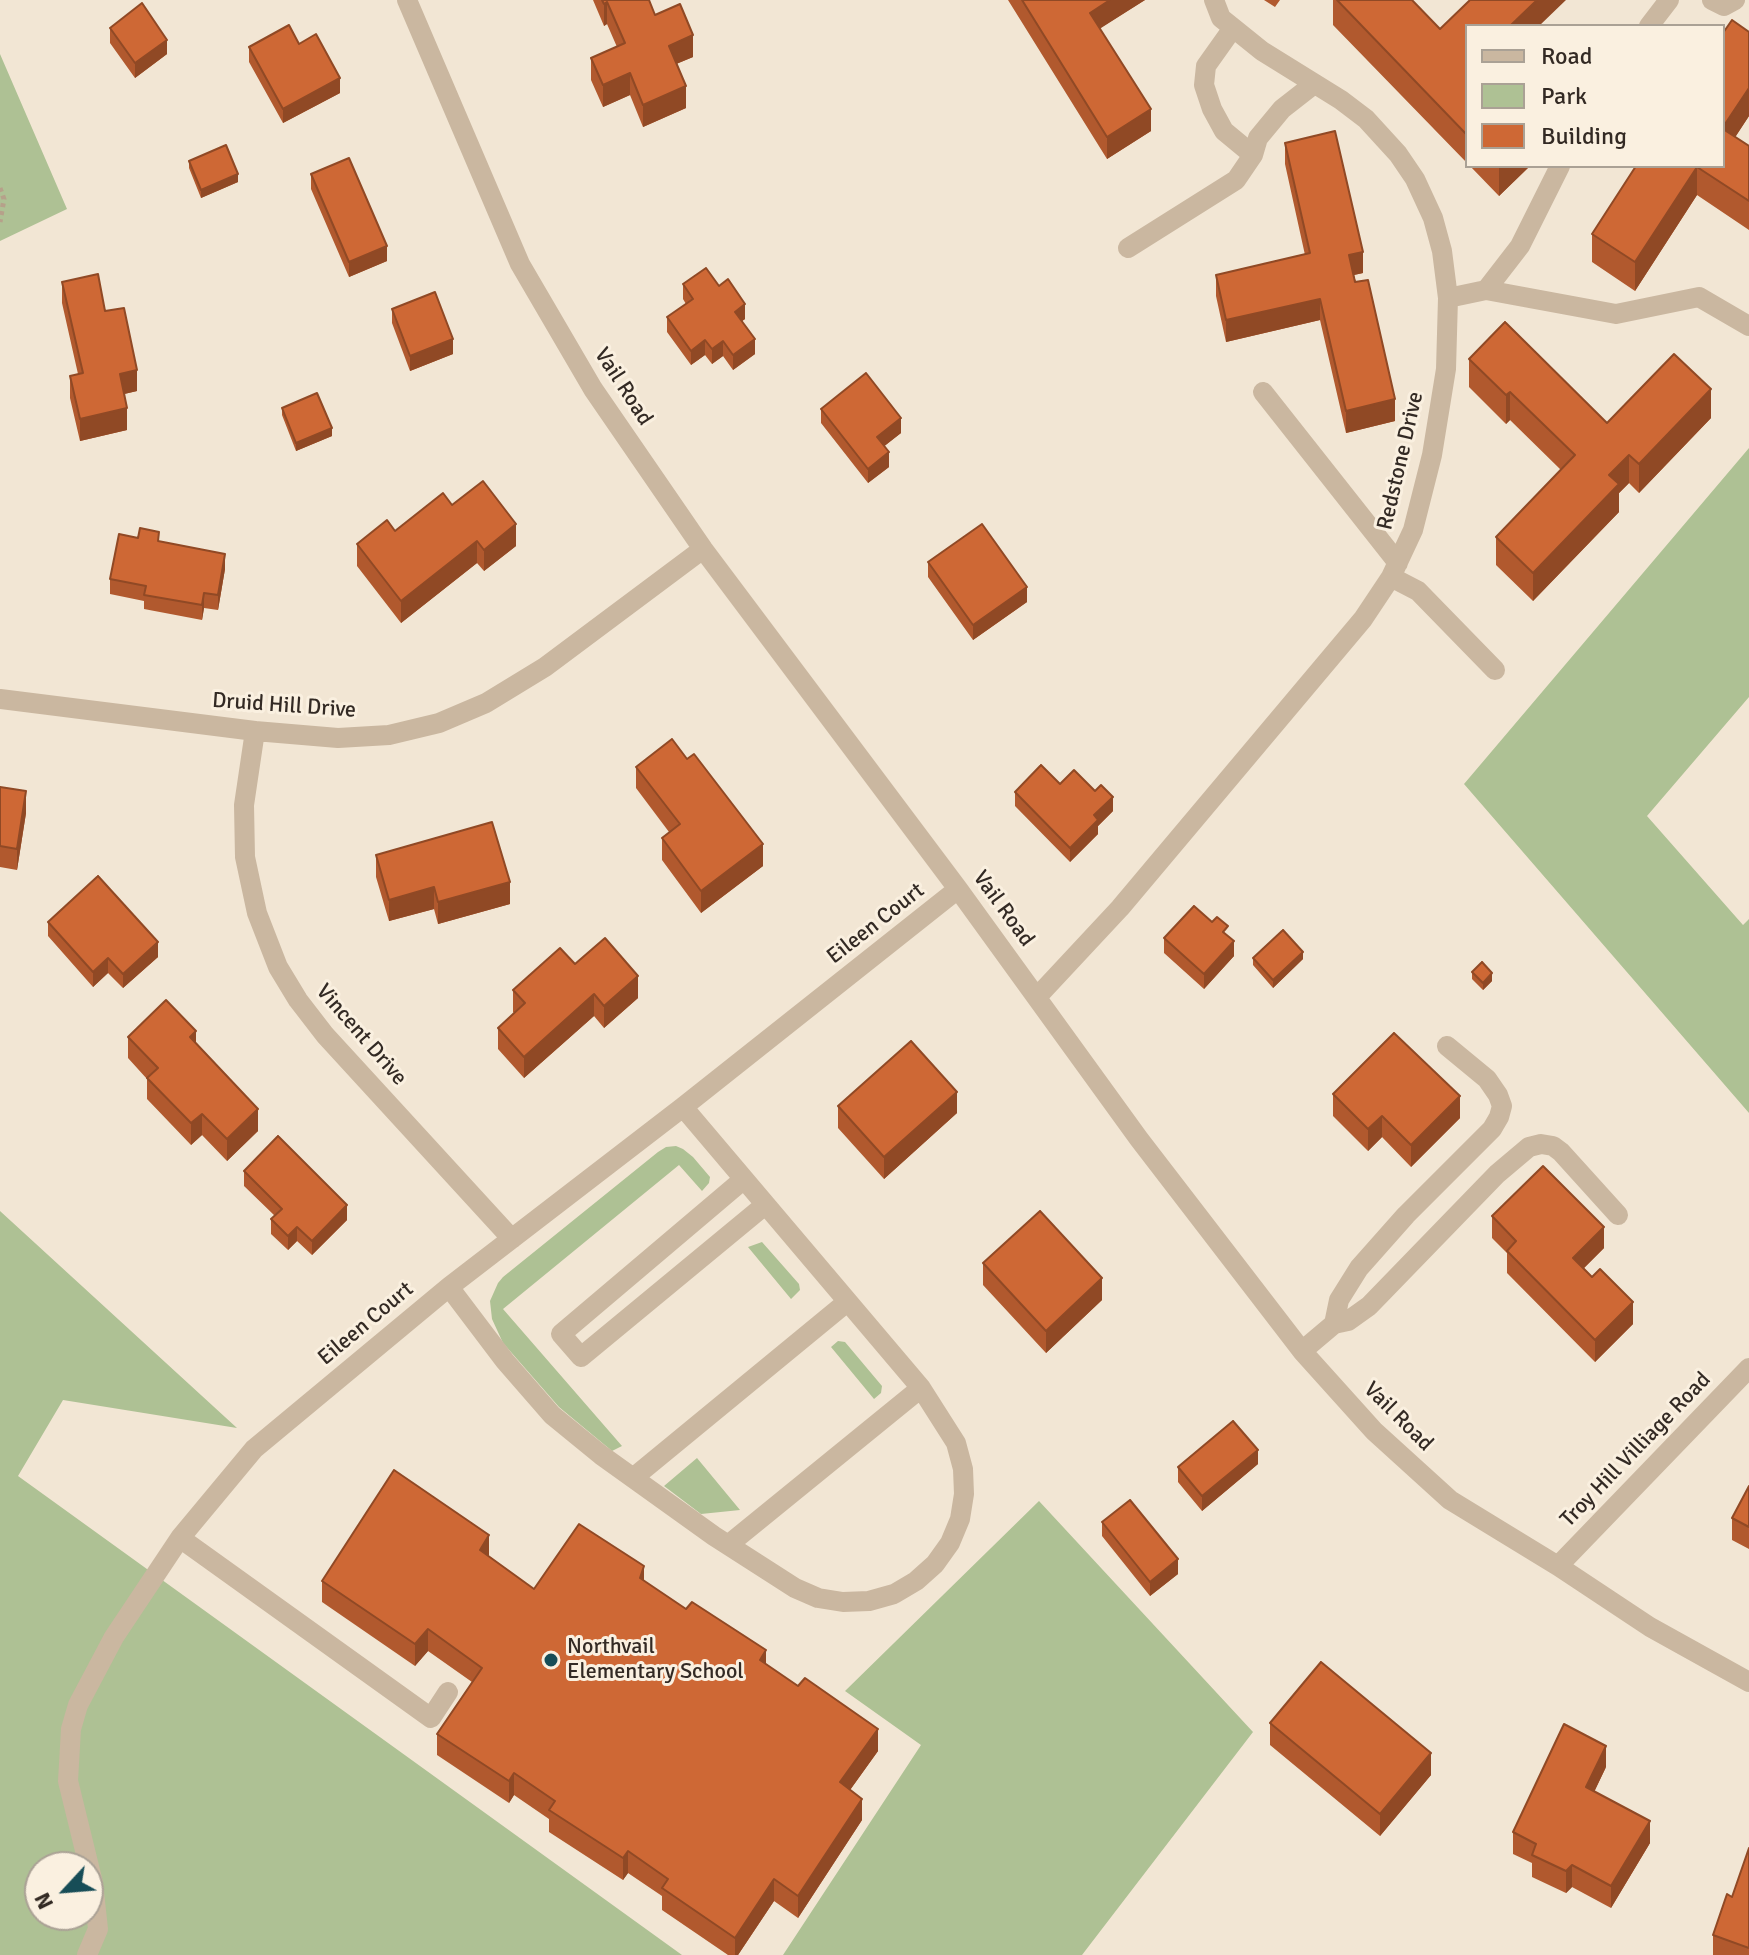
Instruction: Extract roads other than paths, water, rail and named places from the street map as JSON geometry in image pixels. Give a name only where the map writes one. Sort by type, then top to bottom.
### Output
[{"type":"street","name":"Vail Road","points":[[407,0],[520,264],[593,389],[703,549],[958,889],[1139,1139],[1302,1351],[1374,1431],[1450,1500],[1650,1627],[1749,1682]]},
{"type":"street","name":"Redstone Drive","points":[[1037,997],[1120,908],[1363,619],[1394,570],[1413,530],[1432,455],[1446,369],[1448,298],[1442,251],[1433,218],[1415,179],[1398,154],[1366,119],[1262,51],[1221,18],[1214,0]]},
{"type":"street","points":[[1651,24],[1669,0]]},
{"type":"street","points":[[1712,0],[1724,6],[1735,0]]},
{"type":"street","points":[[1233,28],[1206,66],[1204,85],[1224,131],[1253,155]]},
{"type":"street","points":[[1128,248],[1236,180],[1266,128],[1282,109],[1314,84]]},
{"type":"street","points":[[1486,290],[1520,246],[1559,168]]},
{"type":"street","points":[[1448,298],[1486,290],[1616,314],[1699,297],[1749,326]]},
{"type":"street","points":[[1263,392],[1394,570],[1495,670]]},
{"type":"street","name":"Druid Hill Drive","points":[[0,699],[255,731],[338,738],[389,735],[451,718],[486,703],[545,667],[703,549]]},
{"type":"street","name":"Vincent Drive","points":[[255,731],[244,805],[245,857],[257,913],[278,967],[325,1035],[512,1239]]},
{"type":"street","name":"Eileen Court","points":[[87,1955],[98,1929],[93,1883],[68,1781],[71,1729],[78,1705],[114,1637],[180,1538],[254,1449],[449,1287],[958,889]]},
{"type":"street","points":[[1334,1324],[1339,1300],[1359,1268],[1406,1215],[1492,1129],[1499,1117],[1502,1106],[1487,1079],[1447,1046]]},
{"type":"street","points":[[449,1287],[505,1361],[552,1415],[633,1478],[795,1588],[818,1598],[843,1602],[869,1601],[894,1594],[916,1581],[935,1564],[950,1543],[960,1519],[964,1494],[963,1469],[956,1443],[921,1388],[683,1107]]},
{"type":"street","points":[[1302,1351],[1334,1324],[1348,1321],[1369,1306],[1497,1174],[1529,1147],[1541,1144],[1553,1146],[1561,1152],[1618,1215]]},
{"type":"street","points":[[744,1179],[561,1334],[581,1357],[765,1205]]},
{"type":"street","points":[[633,1478],[847,1302]]},
{"type":"street","name":"Troy Hill Villiage Road","points":[[1558,1566],[1745,1378]]},
{"type":"street","points":[[728,1545],[921,1388]]},
{"type":"street","points":[[180,1538],[431,1718],[448,1692]]},
{"type":"place","name":"Northvail Elementary School","points":[[551,1660]]}]
